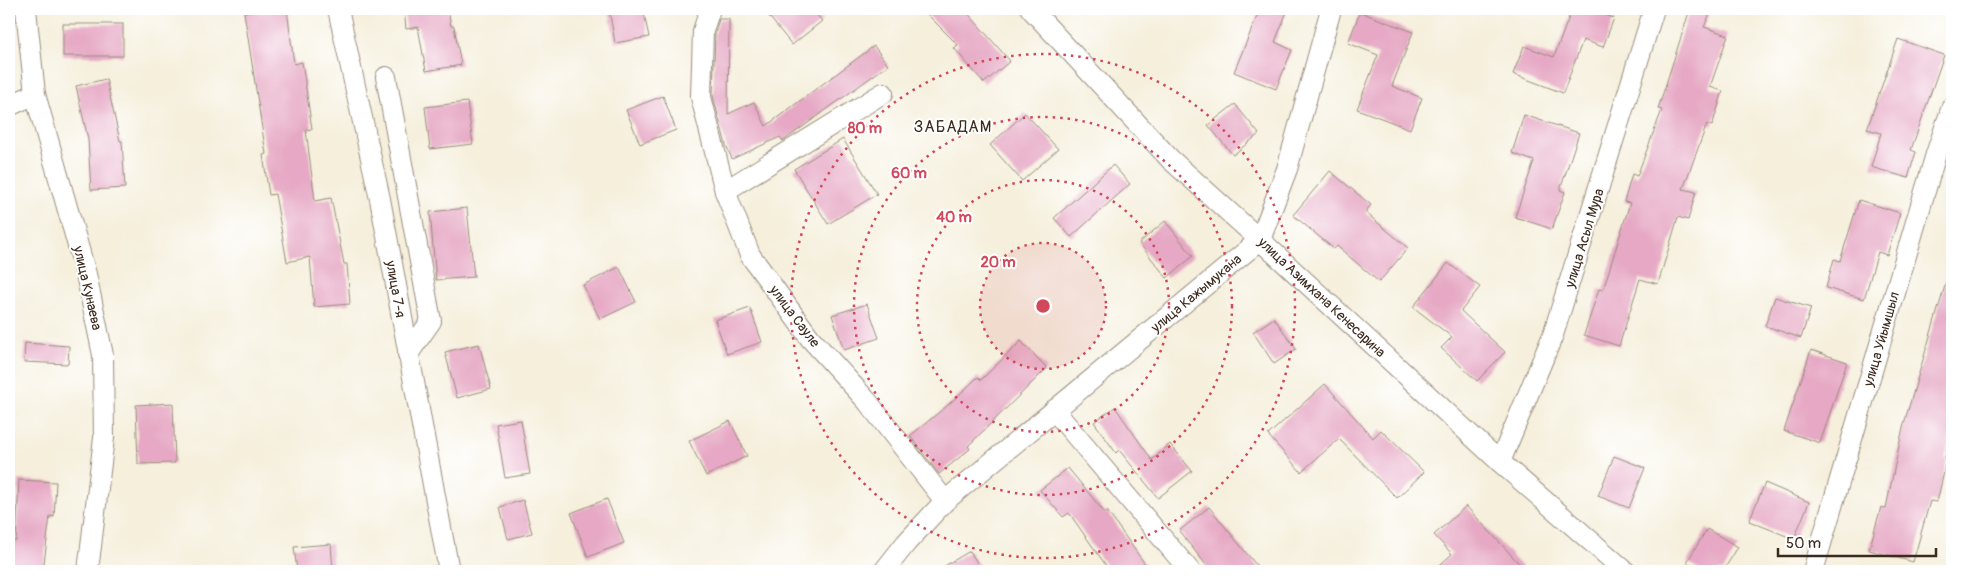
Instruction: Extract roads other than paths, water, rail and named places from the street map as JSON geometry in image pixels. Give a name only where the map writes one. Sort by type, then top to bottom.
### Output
[{"type":"street","name":"улица Кунаева","points":[[26,9],[35,94],[86,274],[103,355],[104,438],[88,571]]},
{"type":"street","name":"улица 7-я","points":[[338,9],[380,200],[449,571]]},
{"type":"street","name":"улица Сауле","points":[[710,9],[702,31],[701,97],[725,191],[750,255],[810,338],[867,401],[945,501]]},
{"type":"street","name":"улица Азимхана Кенесарина","points":[[1031,9],[1170,159],[1500,462],[1625,571]]},
{"type":"street","name":"улица Кажымукана","points":[[945,501],[1260,240],[1287,169],[1330,9]]},
{"type":"street","name":"улица Асыл Мура","points":[[1500,462],[1553,335],[1654,9]]},
{"type":"street","points":[[386,77],[431,321],[408,354]]},
{"type":"street","points":[[725,191],[883,92]]},
{"type":"street","points":[[9,106],[35,94]]},
{"type":"street","name":"улица Уйымшыл","points":[[1813,571],[1936,154],[1952,108]]},
{"type":"street","points":[[1054,410],[1190,571]]},
{"type":"street","points":[[884,571],[906,543],[945,501]]},
{"type":"district","name":"ЗАБАДАМ","points":[[953,126]]}]
